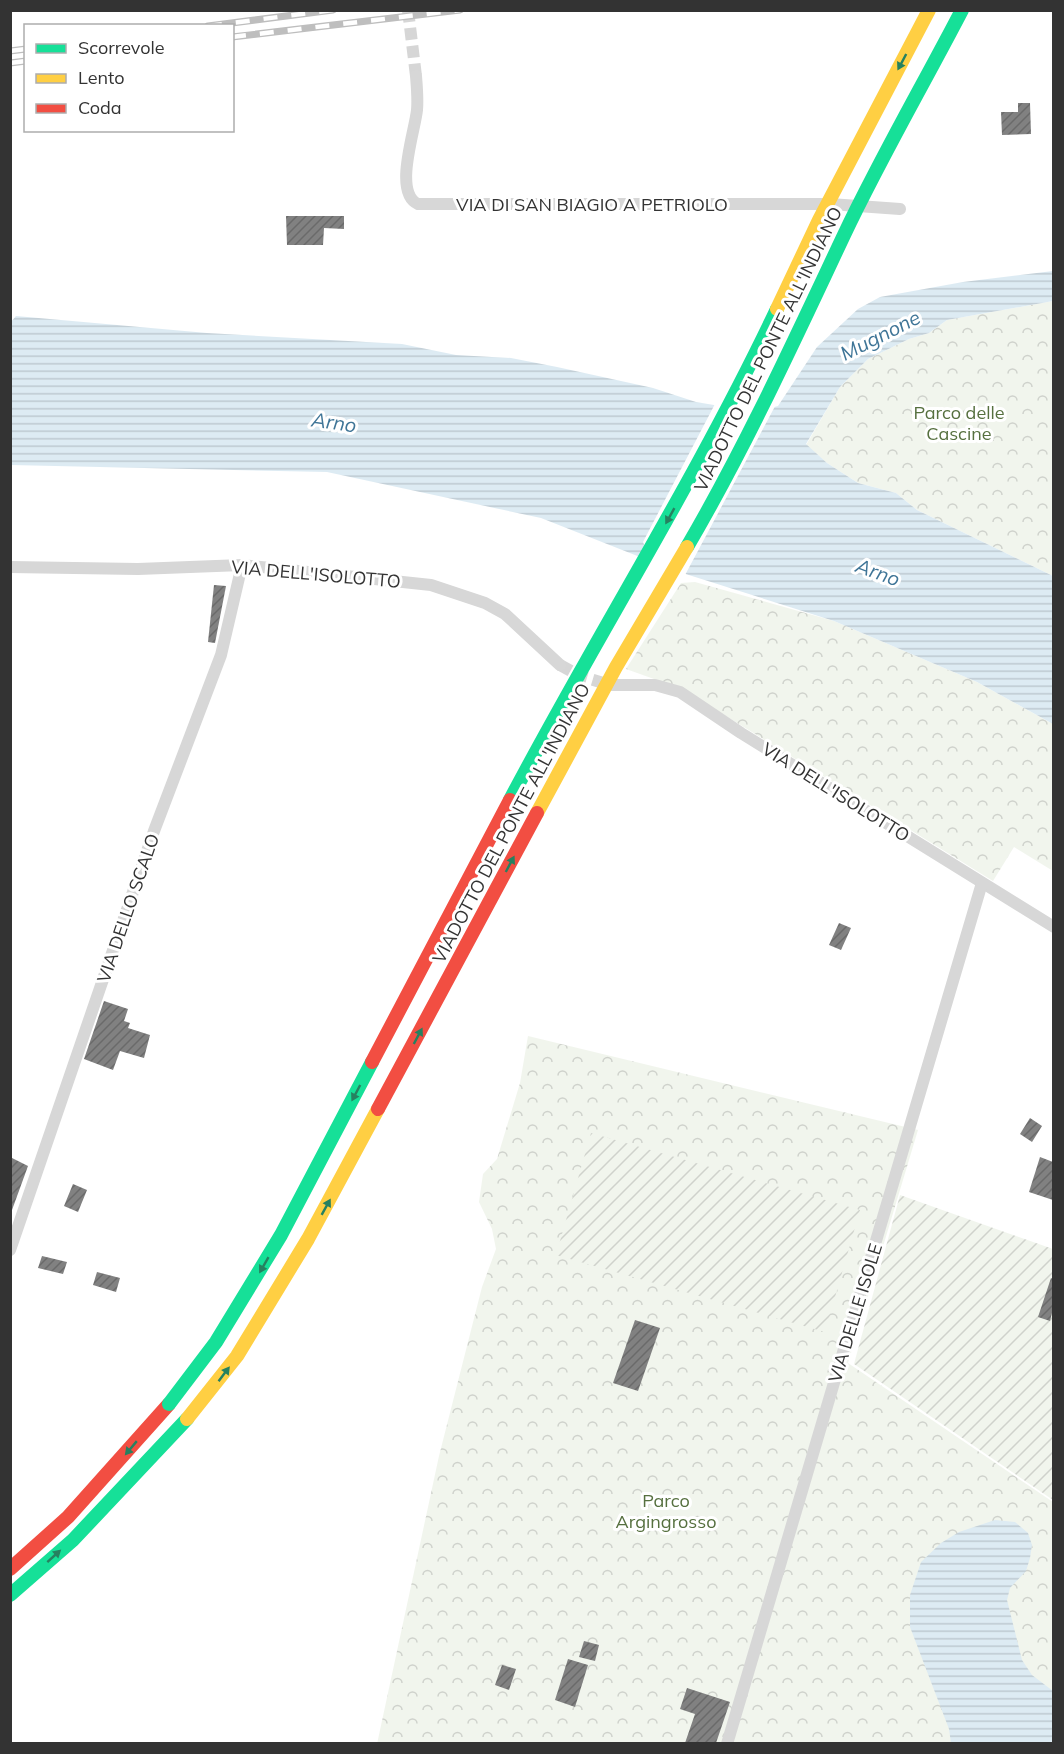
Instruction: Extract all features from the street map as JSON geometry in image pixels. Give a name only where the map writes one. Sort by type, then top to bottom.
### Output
[{"type":"highway","name":"VIADOTTO DEL PONTE ALL'INDIANO","points":[[10,1569],[68,1517],[169,1404],[216,1342],[281,1235],[557,711],[701,460],[754,357],[819,220],[930,10]]},
{"type":"highway","name":"VIADOTTO DEL PONTE ALL'INDIANO","points":[[10,1595],[73,1540],[187,1419],[221,1379],[260,1322],[324,1210],[615,667],[716,496],[782,370],[845,233],[962,10]]},
{"type":"street","name":"VIA DI SAN BIAGIO A PETRIOLO","points":[[416,76],[417,108],[405,180],[409,195],[418,204],[830,204],[900,209]]},
{"type":"street","name":"VIA DELL'ISOLOTTO","points":[[10,567],[138,569],[242,565],[431,585],[485,603],[505,614],[560,665]]},
{"type":"street","name":"VIA DELLO SCALO","points":[[10,1250],[154,831],[221,655],[242,565]]},
{"type":"street","name":"VIA DELL'ISOLOTTO","points":[[610,685],[655,685],[680,692],[741,733],[1053,927]]},
{"type":"street","name":"VIA DELLE ISOLE","points":[[728,1743],[982,883]]},
{"type":"green space","name":"Parco delle Cascine","points":[[1053,301],[1053,576],[917,510],[896,493],[858,483],[827,463],[806,445],[840,387],[868,359],[909,339],[929,333],[947,320]]},
{"type":"green space","points":[[695,582],[834,621],[977,682],[1053,724],[1053,871],[1014,847],[993,881],[682,689],[626,669],[681,583]]},
{"type":"green space","name":"Parco Argingrosso","points":[[528,1036],[918,1130],[848,1363],[1053,1502],[1053,1743],[377,1744],[439,1456],[482,1287],[496,1249],[492,1229],[479,1202],[483,1174],[497,1159],[520,1083]]},
{"type":"green space","points":[[591,1133],[860,1210],[825,1332],[556,1255]]},
{"type":"green space","points":[[900,1195],[1053,1249],[1053,1500],[854,1364]]},
{"type":"water","points":[[1053,271],[1053,301],[947,320],[929,333],[909,339],[868,359],[840,387],[806,444],[827,463],[858,483],[896,493],[917,510],[1053,576],[1053,724],[977,682],[834,621],[673,570],[541,518],[327,472],[11,465],[10,323],[16,316],[207,333],[402,344],[456,355],[511,358],[653,388],[696,402],[756,412],[778,406],[817,347],[858,309],[880,297],[963,282]]},
{"type":"water","points":[[995,1520],[1015,1522],[1028,1533],[1032,1545],[1026,1571],[1010,1588],[1007,1600],[1022,1660],[1032,1675],[1053,1691],[1053,1743],[951,1743],[949,1729],[910,1627],[910,1595],[921,1562],[941,1543],[959,1532]]},
{"type":"pier","points":[[781,395],[684,577],[652,565],[643,542],[716,402],[756,409],[776,404]]},
{"type":"building","points":[[1018,103],[1030,103],[1031,134],[1002,135],[1001,112],[1018,112]]},
{"type":"building","points":[[286,216],[344,216],[344,229],[324,228],[323,245],[287,245]]},
{"type":"building","points":[[214,585],[226,586],[215,643],[208,642]]},
{"type":"building","points":[[839,923],[851,928],[841,950],[829,945]]},
{"type":"building","points":[[104,1001],[128,1009],[124,1021],[130,1023],[128,1028],[150,1035],[144,1058],[120,1051],[113,1070],[84,1059]]},
{"type":"building","points":[[1030,1118],[1042,1126],[1032,1142],[1020,1134]]},
{"type":"building","points":[[10,1157],[28,1166],[12,1210],[10,1209]]},
{"type":"building","points":[[1040,1157],[1053,1162],[1053,1200],[1029,1192]]},
{"type":"building","points":[[73,1184],[87,1190],[78,1212],[64,1206]]},
{"type":"building","points":[[42,1256],[67,1262],[63,1274],[38,1268]]},
{"type":"building","points":[[97,1272],[120,1278],[116,1292],[93,1285]]},
{"type":"building","points":[[1051,1278],[1053,1279],[1053,1309],[1050,1321],[1038,1317]]},
{"type":"building","points":[[635,1320],[660,1328],[638,1391],[613,1383]]},
{"type":"building","points":[[584,1641],[599,1645],[595,1661],[579,1657]]},
{"type":"building","points":[[568,1659],[588,1665],[575,1707],[555,1700]]},
{"type":"building","points":[[502,1665],[516,1669],[509,1690],[495,1685]]},
{"type":"building","points":[[687,1688],[730,1702],[716,1743],[685,1743],[695,1714],[680,1709]]},
{"type":"tunnel","points":[[408,10],[416,76]]},
{"type":"tunnel","points":[[560,665],[580,676],[610,685]]},
{"type":"railway","points":[[224,24],[333,10]]},
{"type":"railway","points":[[234,37],[460,10]]},
{"type":"railway","points":[[10,51],[24,49]]},
{"type":"railway","points":[[10,63],[24,61]]},
{"type":"traffic: fast","points":[[687,547],[749,432],[872,178],[962,10]]},
{"type":"traffic: fast","points":[[510,800],[714,434],[777,309]]},
{"type":"traffic: fast","points":[[169,1404],[216,1342],[281,1235],[372,1062]]},
{"type":"traffic: fast","points":[[10,1595],[73,1540],[187,1419]]},
{"type":"traffic: jam","points":[[372,1062],[510,800]]},
{"type":"traffic: jam","points":[[378,1109],[537,813]]},
{"type":"traffic: jam","points":[[10,1569],[68,1517],[169,1404]]},
{"type":"traffic: slow","points":[[777,309],[819,220],[929,10]]},
{"type":"traffic: slow","points":[[537,813],[616,667],[687,547]]},
{"type":"traffic: slow","points":[[187,1419],[237,1356],[308,1239],[378,1109]]},
{"type":"water label","name":"Mugnone","points":[[880,335]]},
{"type":"water label","name":"Arno","points":[[334,422]]},
{"type":"water label","name":"Arno","points":[[878,572]]}]
